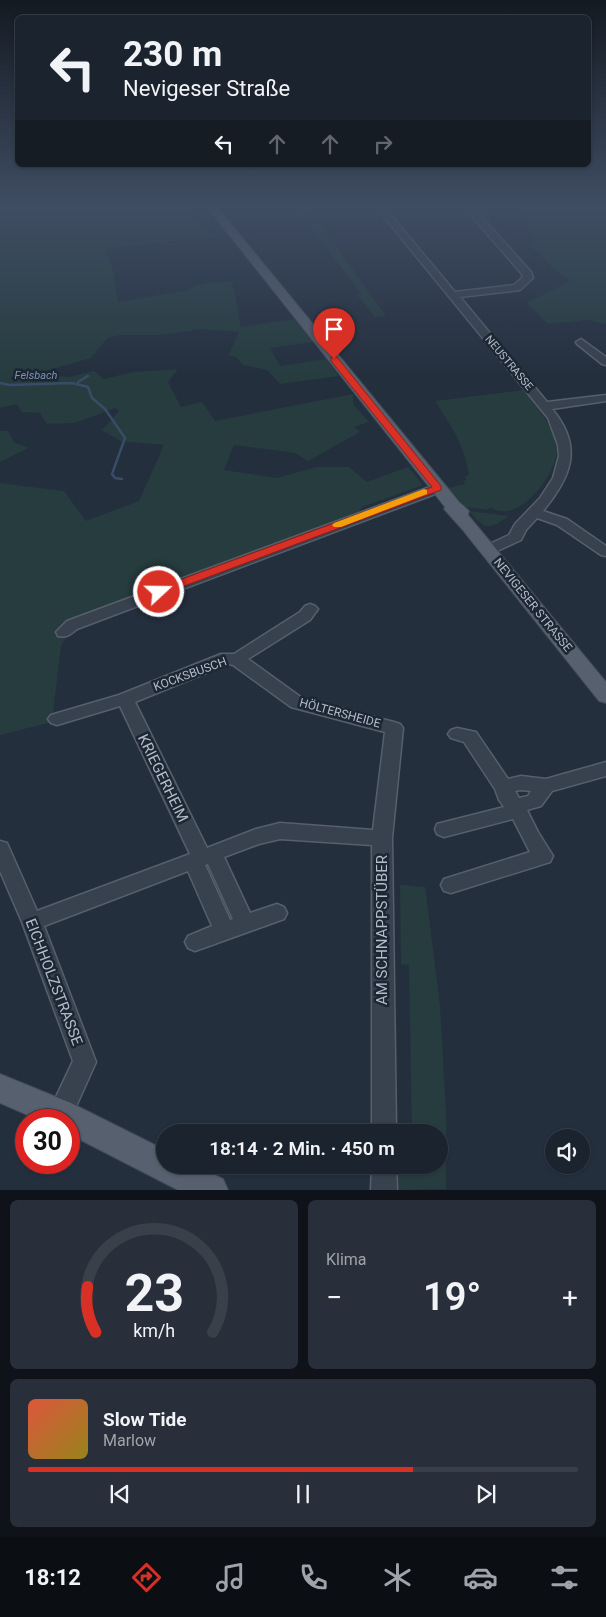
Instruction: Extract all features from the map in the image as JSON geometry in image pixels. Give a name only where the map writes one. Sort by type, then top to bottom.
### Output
[{"type":"main road","name":"NEVIGESER STRASSE","points":[[257,263],[606,696]]},
{"type":"main road","points":[[0,1088],[48,1109]]},
{"type":"main road","points":[[80,1124],[212,1190]]},
{"type":"street","name":"NEUSTRASSE","points":[[426,263],[544,406],[561,430],[567,453],[563,470],[537,509],[517,530],[516,537],[500,546],[485,546]]},
{"type":"street","points":[[453,295],[517,288],[528,278],[526,272],[518,263]]},
{"type":"street","points":[[581,342],[606,362]]},
{"type":"street","points":[[544,406],[606,398]]},
{"type":"street","points":[[64,632],[72,625],[438,488]]},
{"type":"street","points":[[537,509],[562,522],[606,552]]},
{"type":"street","name":"KOCKSBUSCH","points":[[58,719],[124,699],[227,658],[238,660],[242,655],[305,616],[310,609]]},
{"type":"street","name":"HÖLTERSHEIDE","points":[[238,660],[297,702],[394,728]]},
{"type":"street","name":"KRIEGERHEIM","points":[[124,699],[203,858],[245,924]]},
{"type":"street","name":"AM SCHNAPPSTÜBER","points":[[384,1124],[382,838],[394,728]]},
{"type":"street","points":[[451,885],[543,856],[516,809],[508,800],[504,787],[470,737],[457,734]]},
{"type":"street","points":[[504,787],[521,783],[546,786],[606,770]]},
{"type":"street","points":[[444,829],[516,809],[534,801],[546,786]]},
{"type":"street","points":[[32,922],[256,837],[280,831],[382,838]]},
{"type":"street","name":"EICHHOLZSTRASSE","points":[[0,849],[32,922],[85,1062],[62,1109]]},
{"type":"street","name":"KRIEGERHEIM","points":[[203,858],[224,932]]},
{"type":"street","points":[[195,942],[277,913]]},
{"type":"street","points":[[384,1174],[384,1190]]},
{"type":"green space","points":[[0,263],[110,263],[118,302],[187,290],[196,285],[232,281],[241,327],[294,319],[314,342],[270,348],[280,366],[326,359],[339,376],[280,384],[267,370],[243,365],[236,357],[228,356],[239,332],[201,329],[161,335],[120,335],[108,338],[91,358],[46,371],[21,369],[10,379],[31,381],[44,375],[68,377],[94,371],[104,379],[133,372],[178,369],[168,382],[181,407],[202,402],[215,421],[353,394],[353,404],[369,422],[354,427],[360,432],[308,461],[295,453],[234,445],[224,470],[277,478],[317,467],[349,467],[367,482],[408,467],[423,485],[362,507],[358,513],[86,615],[72,628],[61,646],[52,722],[0,735],[0,483],[64,491],[86,521],[139,501],[164,445],[120,441],[102,430],[119,411],[115,408],[75,423],[47,424],[40,413],[22,412],[17,404],[0,408]]},
{"type":"green space","points":[[337,263],[348,263],[386,316],[375,317],[357,295],[361,294]]},
{"type":"green space","points":[[548,263],[606,263],[606,324],[587,320],[548,324],[527,303],[570,281]]},
{"type":"green space","points":[[523,390],[534,403],[554,435],[557,451],[550,473],[533,496],[512,510],[501,511],[490,507],[488,510],[466,507],[449,488],[465,484],[463,481],[467,480],[464,477],[469,475],[467,463],[452,428],[435,401]]},
{"type":"green space","points":[[0,431],[8,431],[14,442],[28,448],[0,462]]},
{"type":"green space","points":[[469,511],[509,516],[492,526],[487,526],[479,522]]},
{"type":"green space","points":[[400,885],[425,887],[440,1006],[446,1124],[412,1124],[409,965],[401,964]]},
{"type":"green space","points":[[396,1174],[446,1174],[446,1189],[395,1190]]},
{"type":"waterway","name":"Felsbach","points":[[78,382],[88,376]]},
{"type":"waterway","name":"Felsbach","points":[[0,383],[9,385],[72,383],[88,387],[92,398],[105,409],[125,438],[112,474],[115,478],[122,479]]},
{"type":"slow traffic","points":[[337,525],[424,492]]},
{"type":"route","points":[[159,592],[438,488],[334,359]]}]
